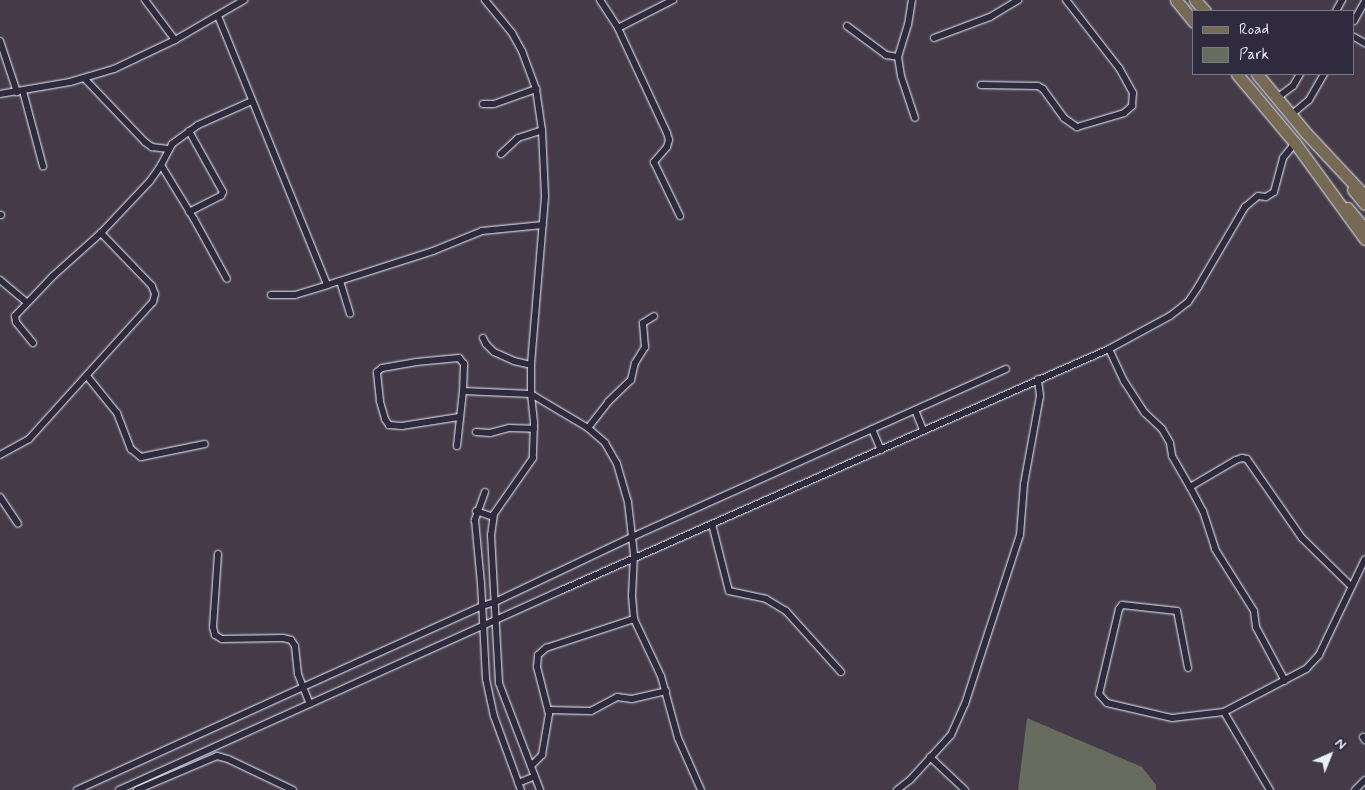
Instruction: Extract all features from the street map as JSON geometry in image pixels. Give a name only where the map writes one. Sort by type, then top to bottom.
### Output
[{"type":"highway","points":[[1176,0],[1192,20]]},
{"type":"highway","points":[[1195,0],[1203,10]]},
{"type":"highway","points":[[1238,75],[1295,143],[1365,239]]},
{"type":"highway","points":[[1258,75],[1306,133],[1365,196]]},
{"type":"main road","points":[[1306,133],[1365,205]]},
{"type":"main road","points":[[1295,143],[1365,228]]},
{"type":"street","points":[[145,0],[172,37]]},
{"type":"street","points":[[0,94],[85,79],[114,69],[172,37],[218,16],[244,0]]},
{"type":"street","points":[[485,0],[512,33],[522,51],[536,89],[545,170],[543,226],[531,365],[534,429],[533,458],[485,514],[475,520],[485,626],[489,697],[520,782],[521,790]]},
{"type":"street","points":[[600,0],[618,28],[667,133],[669,140],[667,147],[654,162],[680,216]]},
{"type":"street","points":[[618,28],[674,0]]},
{"type":"street","points":[[912,0],[908,25],[898,57],[901,76],[916,118]]},
{"type":"street","points":[[934,38],[990,17],[1018,0]]},
{"type":"street","points":[[981,84],[1038,86],[1043,89],[1064,118],[1077,127],[1124,113],[1132,106],[1133,92],[1119,68],[1066,0]]},
{"type":"street","points":[[1355,19],[1365,1]]},
{"type":"street","points":[[218,16],[327,285]]},
{"type":"street","points":[[847,26],[886,55],[898,57]]},
{"type":"street","points":[[0,41],[20,91],[43,166]]},
{"type":"street","points":[[1277,98],[1293,86],[1299,75]]},
{"type":"street","points":[[1291,115],[1309,100],[1323,75]]},
{"type":"street","points":[[85,79],[145,142],[152,147],[168,149]]},
{"type":"street","points":[[483,104],[494,104],[536,89]]},
{"type":"street","points":[[33,342],[14,319],[27,303],[58,271],[101,233],[161,165],[168,149],[189,131],[252,101]]},
{"type":"street","points":[[501,154],[518,138],[542,130]]},
{"type":"street","points":[[189,131],[223,192],[221,196],[189,212]]},
{"type":"street","points":[[119,790],[634,557],[1109,349],[1170,316],[1188,302],[1245,207],[1258,196],[1266,197],[1274,192],[1284,158],[1295,143]]},
{"type":"street","points":[[161,165],[227,279]]},
{"type":"street","points":[[270,295],[295,295],[433,251],[482,231],[543,226]]},
{"type":"street","points":[[0,455],[29,439],[87,376],[155,297],[152,286],[101,233]]},
{"type":"street","points":[[0,280],[27,303]]},
{"type":"street","points":[[340,281],[350,314]]},
{"type":"street","points":[[588,428],[614,396],[631,380],[635,363],[645,347],[643,323],[654,316]]},
{"type":"street","points":[[483,338],[494,352],[514,361],[531,365]]},
{"type":"street","points":[[1109,349],[1124,381],[1145,414],[1162,429],[1170,443],[1172,456],[1203,511],[1214,549],[1254,611],[1256,626],[1285,681]]},
{"type":"street","points":[[457,446],[459,417],[464,390],[464,364],[459,358],[450,357],[382,368],[376,374],[385,419],[389,425],[402,426],[459,417]]},
{"type":"street","points":[[77,790],[303,686],[483,606],[494,603],[632,538],[1006,369]]},
{"type":"street","points":[[87,376],[117,413],[131,449],[141,457],[205,444]]},
{"type":"street","points":[[897,790],[951,735],[960,717],[1020,535],[1024,484],[1040,396],[1038,379]]},
{"type":"street","points":[[464,390],[531,394],[588,428],[605,443],[617,464],[628,502],[634,557],[632,596],[634,619],[666,691],[678,738],[701,790]]},
{"type":"street","points":[[915,410],[923,430]]},
{"type":"street","points":[[476,432],[490,433],[509,428],[534,429]]},
{"type":"street","points":[[872,430],[881,450]]},
{"type":"street","points":[[1190,487],[1236,460],[1247,459],[1302,538],[1352,586]]},
{"type":"street","points":[[484,492],[485,514],[491,536],[500,688],[531,766],[533,777],[540,790]]},
{"type":"street","points":[[0,497],[18,524]]},
{"type":"street","points":[[712,524],[729,591],[748,597],[766,599],[786,611],[841,672]]},
{"type":"street","points":[[218,554],[213,627],[215,636],[222,639],[283,638],[291,640],[295,646],[298,674],[310,704]]},
{"type":"street","points":[[1188,668],[1177,611],[1122,605],[1119,609],[1099,694],[1107,703],[1172,718],[1224,712],[1306,669],[1319,655],[1365,559]]},
{"type":"street","points":[[531,766],[542,755],[548,710],[538,667],[538,655],[541,650],[634,619]]},
{"type":"street","points":[[548,710],[591,711],[617,697],[632,699],[666,691]]},
{"type":"street","points":[[1224,712],[1269,790]]},
{"type":"street","points":[[137,790],[217,756],[228,759],[293,790]]},
{"type":"street","points":[[930,757],[965,790]]},
{"type":"street","points":[[520,782],[533,777]]},
{"type":"street","points":[[1355,790],[1365,780]]},
{"type":"green space","points":[[1027,718],[1142,767],[1156,785],[1156,790],[1018,790]]}]
